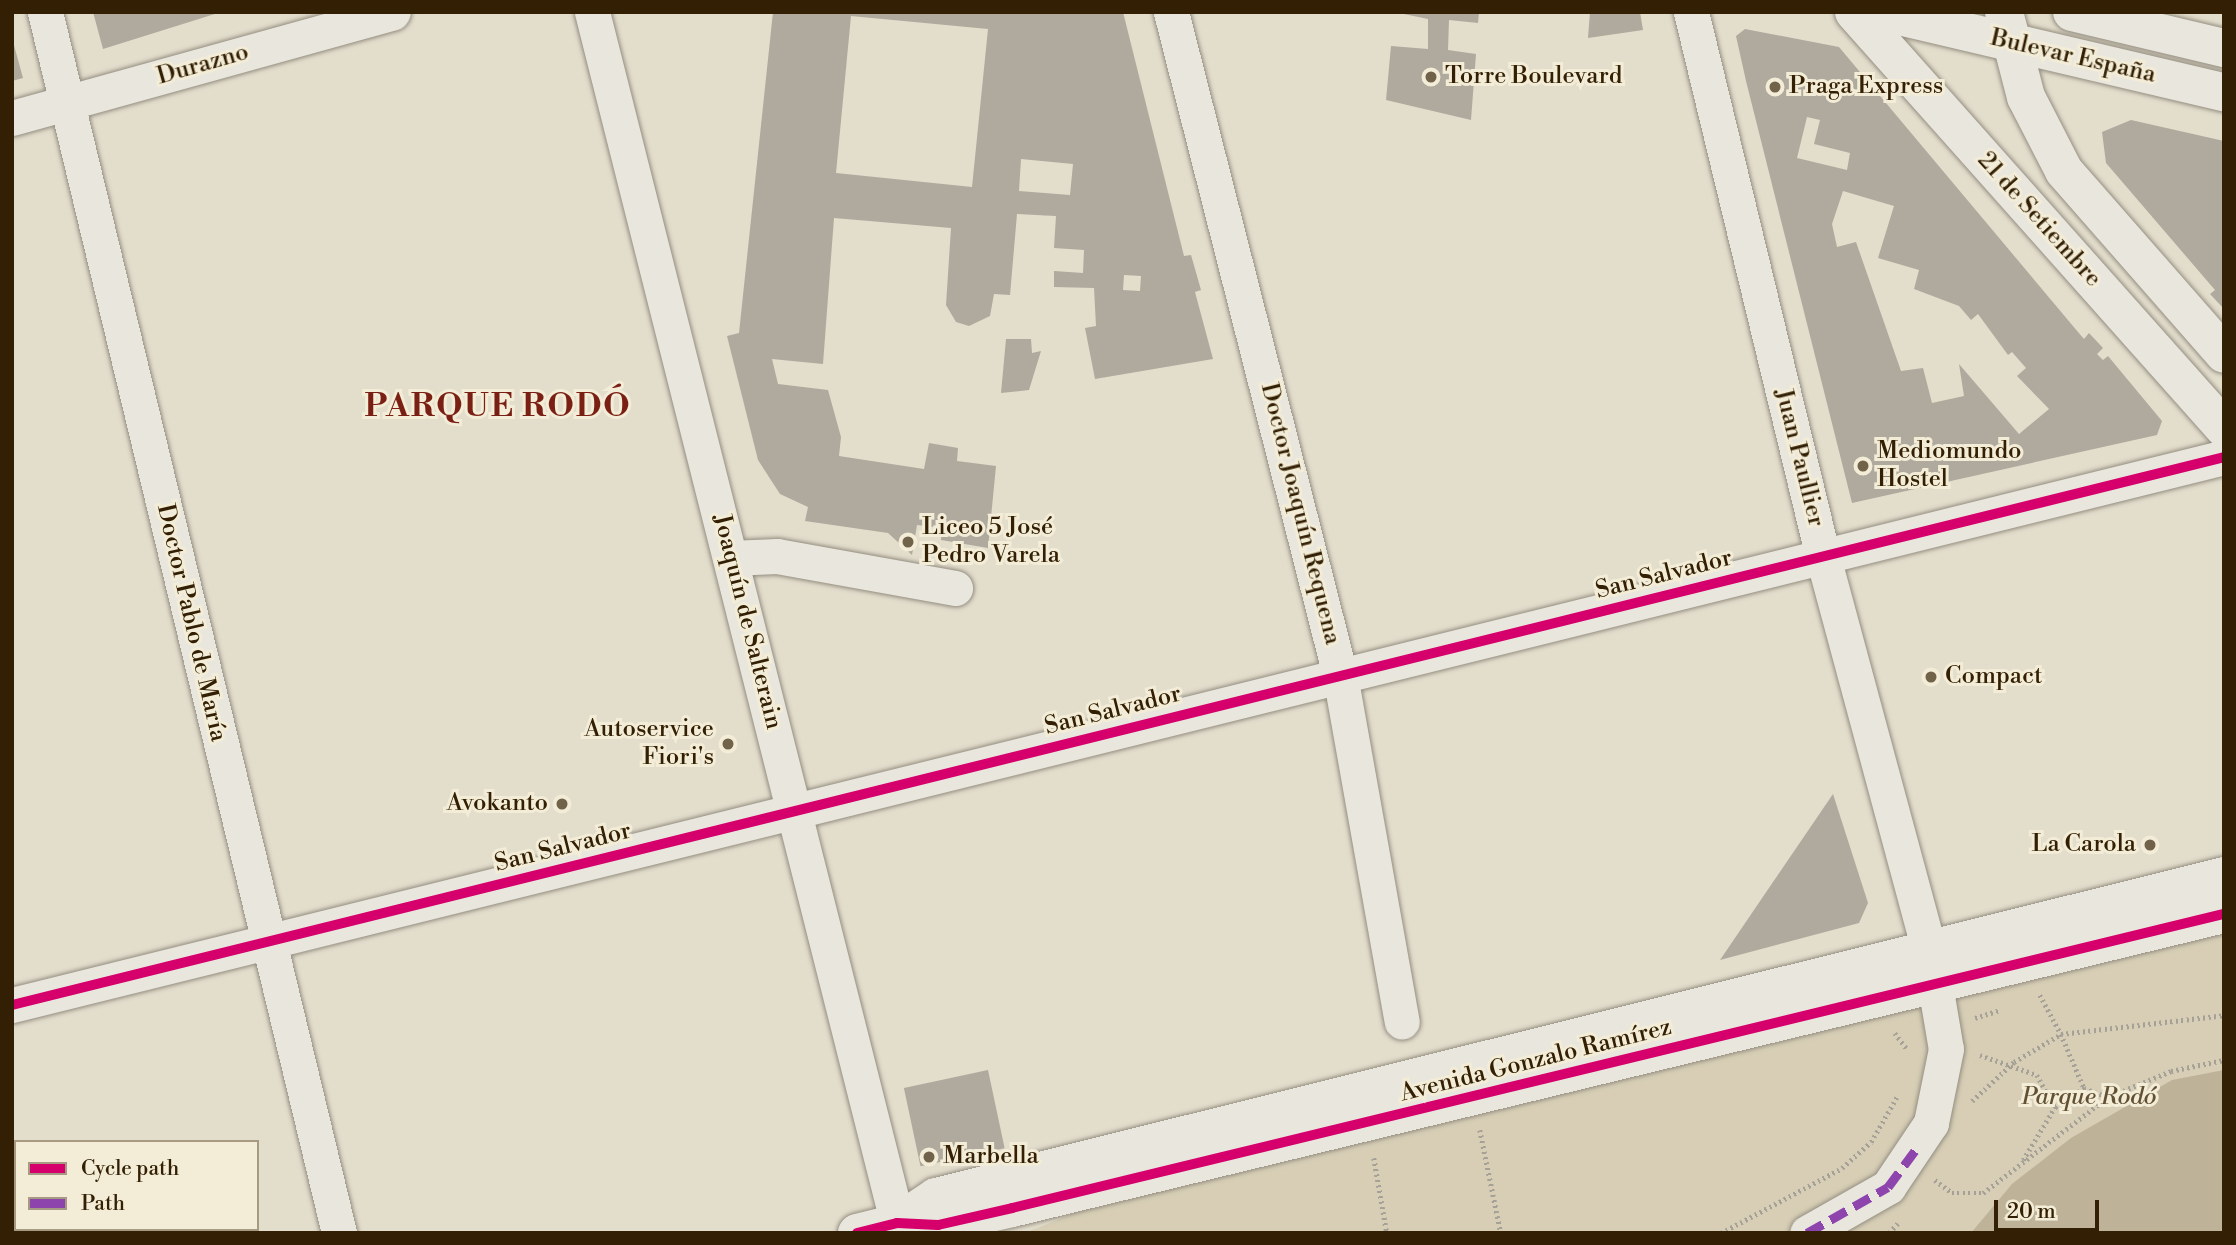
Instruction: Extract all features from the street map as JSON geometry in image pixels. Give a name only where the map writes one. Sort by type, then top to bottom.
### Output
[{"type":"street","name":"Doctor Pablo de María","points":[[46,12],[340,1233]]},
{"type":"street","name":"Durazno","points":[[12,118],[393,12]]},
{"type":"street","name":"Joaquín de Salterain","points":[[592,12],[899,1228]]},
{"type":"street","name":"Doctor Joaquín Requena","points":[[1171,12],[1340,675],[1402,1021]]},
{"type":"street","name":"Juan Paullier","points":[[1690,12],[1823,557],[1933,966],[1946,1049],[1931,1123],[1929,1158],[1888,1187],[1807,1233]]},
{"type":"street","name":"21 de Setiembre","points":[[1854,12],[2224,428]]},
{"type":"street","name":"Bulevar España","points":[[1882,12],[2008,27],[2224,92]]},
{"type":"street","name":"Bulevar España","points":[[2072,12],[2224,48]]},
{"type":"street","name":"21 de Setiembre","points":[[2008,27],[2034,118],[2064,171],[2224,354]]},
{"type":"street","name":"San Salvador","points":[[12,1005],[2224,457]]},
{"type":"street","points":[[730,558],[777,556],[955,588]]},
{"type":"street","name":"Avenida Gonzalo Ramírez","points":[[857,1233],[1004,1221],[1369,1123],[1478,1116],[1933,966],[2224,876]]},
{"type":"street","name":"Avenida Gonzalo Ramírez","points":[[899,1228],[936,1198],[1933,966],[2029,960],[2224,914]]},
{"type":"path","points":[[2029,960],[2040,998],[2061,1034],[2084,1088],[2108,1097]]},
{"type":"path","points":[[2027,1002],[2054,995]]},
{"type":"path","points":[[1977,1030],[1975,1017],[2014,1005]]},
{"type":"path","points":[[1966,1094],[1964,1108],[2014,1062],[2061,1034],[2224,1015]]},
{"type":"path","points":[[1882,1036],[1895,1033],[1908,1048],[1908,1060]]},
{"type":"path","points":[[1971,1067],[1975,1042]]},
{"type":"path","points":[[1973,1054],[2014,1062],[2037,1075],[2055,1107]]},
{"type":"path","points":[[1952,1193],[1983,1193],[2022,1160],[2108,1097],[2171,1071],[2224,1060]]},
{"type":"path","points":[[1721,1233],[1842,1168],[1871,1142],[1904,1082]]},
{"type":"path","points":[[2022,1160],[2055,1107],[2084,1088]]},
{"type":"path","points":[[1478,1116],[1494,1131]]},
{"type":"path","points":[[1478,1116],[1501,1233]]},
{"type":"path","points":[[1369,1123],[1387,1233]]},
{"type":"path","points":[[1928,1190],[1929,1158]]},
{"type":"path","points":[[1889,1233],[1905,1217]]},
{"type":"green space","name":"Parque Rodó","points":[[2224,928],[2224,1233],[1025,1233],[1087,1208]]},
{"type":"shaded area","points":[[2224,1070],[2224,1233],[1971,1233],[2012,1184],[2071,1138],[2172,1080]]},
{"type":"building","points":[[93,12],[218,12],[218,13],[103,49]]},
{"type":"building","points":[[773,12],[1123,12],[1184,256],[1191,255],[1201,290],[1195,292],[1213,359],[1095,379],[1085,328],[1096,326],[1094,288],[1054,287],[1054,271],[1083,273],[1084,250],[1054,248],[1056,216],[1017,214],[1010,295],[994,294],[990,316],[969,326],[956,322],[946,305],[951,228],[834,218],[823,364],[772,359],[778,384],[828,390],[841,437],[839,456],[924,469],[929,443],[958,448],[957,461],[996,466],[988,548],[941,540],[942,528],[917,525],[912,555],[888,533],[805,521],[808,507],[780,494],[758,460],[727,336],[739,333]],"holes":[[[851,16],[988,29],[972,187],[836,173]],[[1021,159],[1073,164],[1070,195],[1019,191]],[[1124,275],[1141,276],[1140,291],[1123,290]]]},
{"type":"building","name":"Torre Boulevard","points":[[1394,12],[1479,12],[1478,23],[1449,20],[1448,50],[1476,54],[1471,120],[1386,100],[1391,46],[1428,49],[1428,19]]},
{"type":"building","points":[[1590,12],[1640,12],[1643,30],[1588,38]]},
{"type":"building","points":[[1745,29],[1839,47],[2084,339],[2089,333],[2103,348],[2097,354],[2103,360],[2108,356],[2162,421],[2157,435],[1852,503],[1736,36]],"holes":[[[1807,117],[1820,120],[1814,144],[1850,153],[1847,170],[1797,158]],[[1843,191],[1894,206],[1878,258],[1919,270],[1914,289],[1959,306],[1971,320],[1978,314],[2008,355],[2012,352],[2026,368],[2017,376],[2049,409],[2019,434],[1959,364],[1964,396],[1932,403],[1923,368],[1901,371],[1856,242],[1837,247],[1832,224]]]},
{"type":"building","points":[[12,38],[23,78],[12,81]]},
{"type":"building","points":[[2131,120],[2224,141],[2224,309],[2210,294],[2215,290],[2106,163],[2102,132]]},
{"type":"building","points":[[1006,339],[1031,339],[1032,353],[1041,351],[1029,390],[1001,393]]},
{"type":"building","points":[[1833,794],[1868,903],[1859,923],[1720,960]]},
{"type":"building","points":[[988,1070],[1005,1148],[921,1166],[904,1088]]},
{"type":"marked path","points":[[1807,1233],[1888,1187],[1917,1148]]},
{"type":"cycle path","points":[[12,1005],[2224,457]]},
{"type":"cycle path","points":[[857,1233],[897,1223],[938,1225],[1012,1208],[2224,914]]},
{"type":"place","name":"Torre Boulevard","points":[[1431,77]]},
{"type":"place","name":"Praga Express","points":[[1775,87]]},
{"type":"place","name":"Mediomundo Hostel","points":[[1863,466]]},
{"type":"place","name":"Liceo 5 José Pedro Varela","points":[[908,542]]},
{"type":"place","name":"Compact","points":[[1931,677]]},
{"type":"place","name":"Autoservice Fiori's","points":[[728,744]]},
{"type":"place","name":"Avokanto","points":[[562,804]]},
{"type":"place","name":"La Carola","points":[[2150,845]]},
{"type":"place","name":"Marbella","points":[[929,1157]]},
{"type":"district","name":"PARQUE RODÓ","points":[[498,406]]}]
